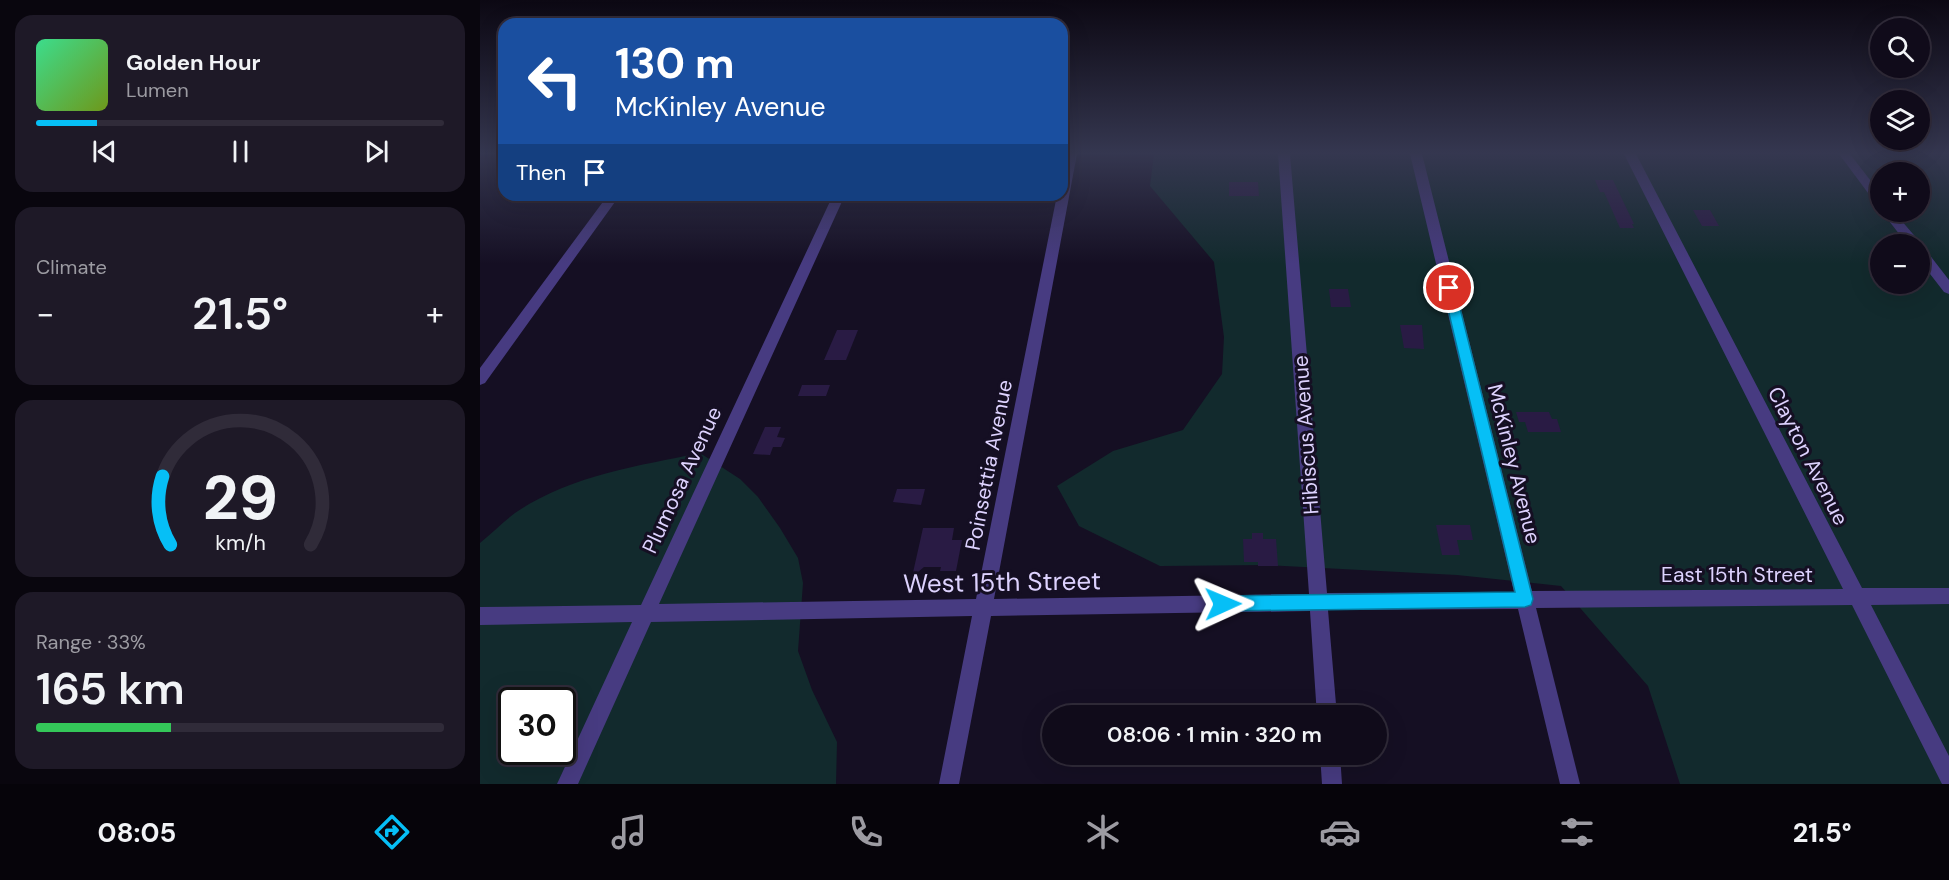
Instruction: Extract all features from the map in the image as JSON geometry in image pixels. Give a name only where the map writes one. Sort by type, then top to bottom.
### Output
[{"type":"street","name":"Hibiscus Avenue","points":[[1287,191],[1326,705]]},
{"type":"street","name":"McKinley Avenue","points":[[1425,191],[1570,784]]},
{"type":"street","name":"Clayton Avenue","points":[[1649,191],[1949,777]]},
{"type":"street","points":[[480,379],[610,201]]},
{"type":"street","name":"Plumosa Avenue","points":[[567,784],[836,201]]},
{"type":"street","name":"Poinsettia Avenue","points":[[949,784],[1062,201]]},
{"type":"street","points":[[1896,222],[1906,234]]},
{"type":"street","points":[[1930,265],[1949,289]]},
{"type":"street","name":"East 15th Street","points":[[1525,599],[1949,596]]},
{"type":"street","name":"West 15th Street","points":[[480,616],[1525,599]]},
{"type":"street","points":[[1331,765],[1332,784]]},
{"type":"green space","points":[[1154,191],[1870,191],[1870,222],[1930,222],[1930,191],[1949,191],[1949,784],[1680,784],[1648,686],[1561,586],[1457,575],[1265,565],[1160,566],[1079,526],[1057,486],[1113,451],[1183,430],[1222,374],[1224,337],[1214,262]]},
{"type":"green space","points":[[700,453],[740,479],[758,497],[780,528],[798,558],[803,583],[798,651],[812,690],[837,742],[836,784],[480,784],[480,543],[515,513],[536,500],[581,481],[628,468]]},
{"type":"building","points":[[1229,191],[1259,191],[1259,196],[1229,196]]},
{"type":"building","points":[[1618,191],[1634,228],[1620,228],[1604,192],[1600,192]]},
{"type":"building","points":[[1693,210],[1710,210],[1719,226],[1702,226]]},
{"type":"building","points":[[1329,289],[1348,289],[1351,307],[1331,307]]},
{"type":"building","points":[[1400,325],[1422,325],[1424,349],[1404,348]]},
{"type":"building","points":[[837,330],[858,330],[846,360],[824,360]]},
{"type":"building","points":[[802,385],[830,385],[826,396],[798,396]]},
{"type":"building","points":[[1516,412],[1549,412],[1552,419],[1557,419],[1561,432],[1528,432],[1525,422],[1519,422]]},
{"type":"building","points":[[765,427],[781,427],[777,437],[785,438],[781,447],[773,447],[770,455],[753,454]]},
{"type":"building","points":[[897,489],[925,489],[921,505],[893,502]]},
{"type":"building","points":[[1436,525],[1470,525],[1473,540],[1457,540],[1460,555],[1442,555]]},
{"type":"building","points":[[923,528],[954,528],[952,540],[962,540],[956,571],[940,571],[941,567],[924,567],[912,577]]},
{"type":"building","points":[[1252,533],[1263,533],[1263,539],[1276,539],[1278,566],[1258,566],[1258,562],[1244,562],[1243,539],[1252,539]]},
{"type":"route","points":[[1223,604],[1525,599],[1449,288]]}]
